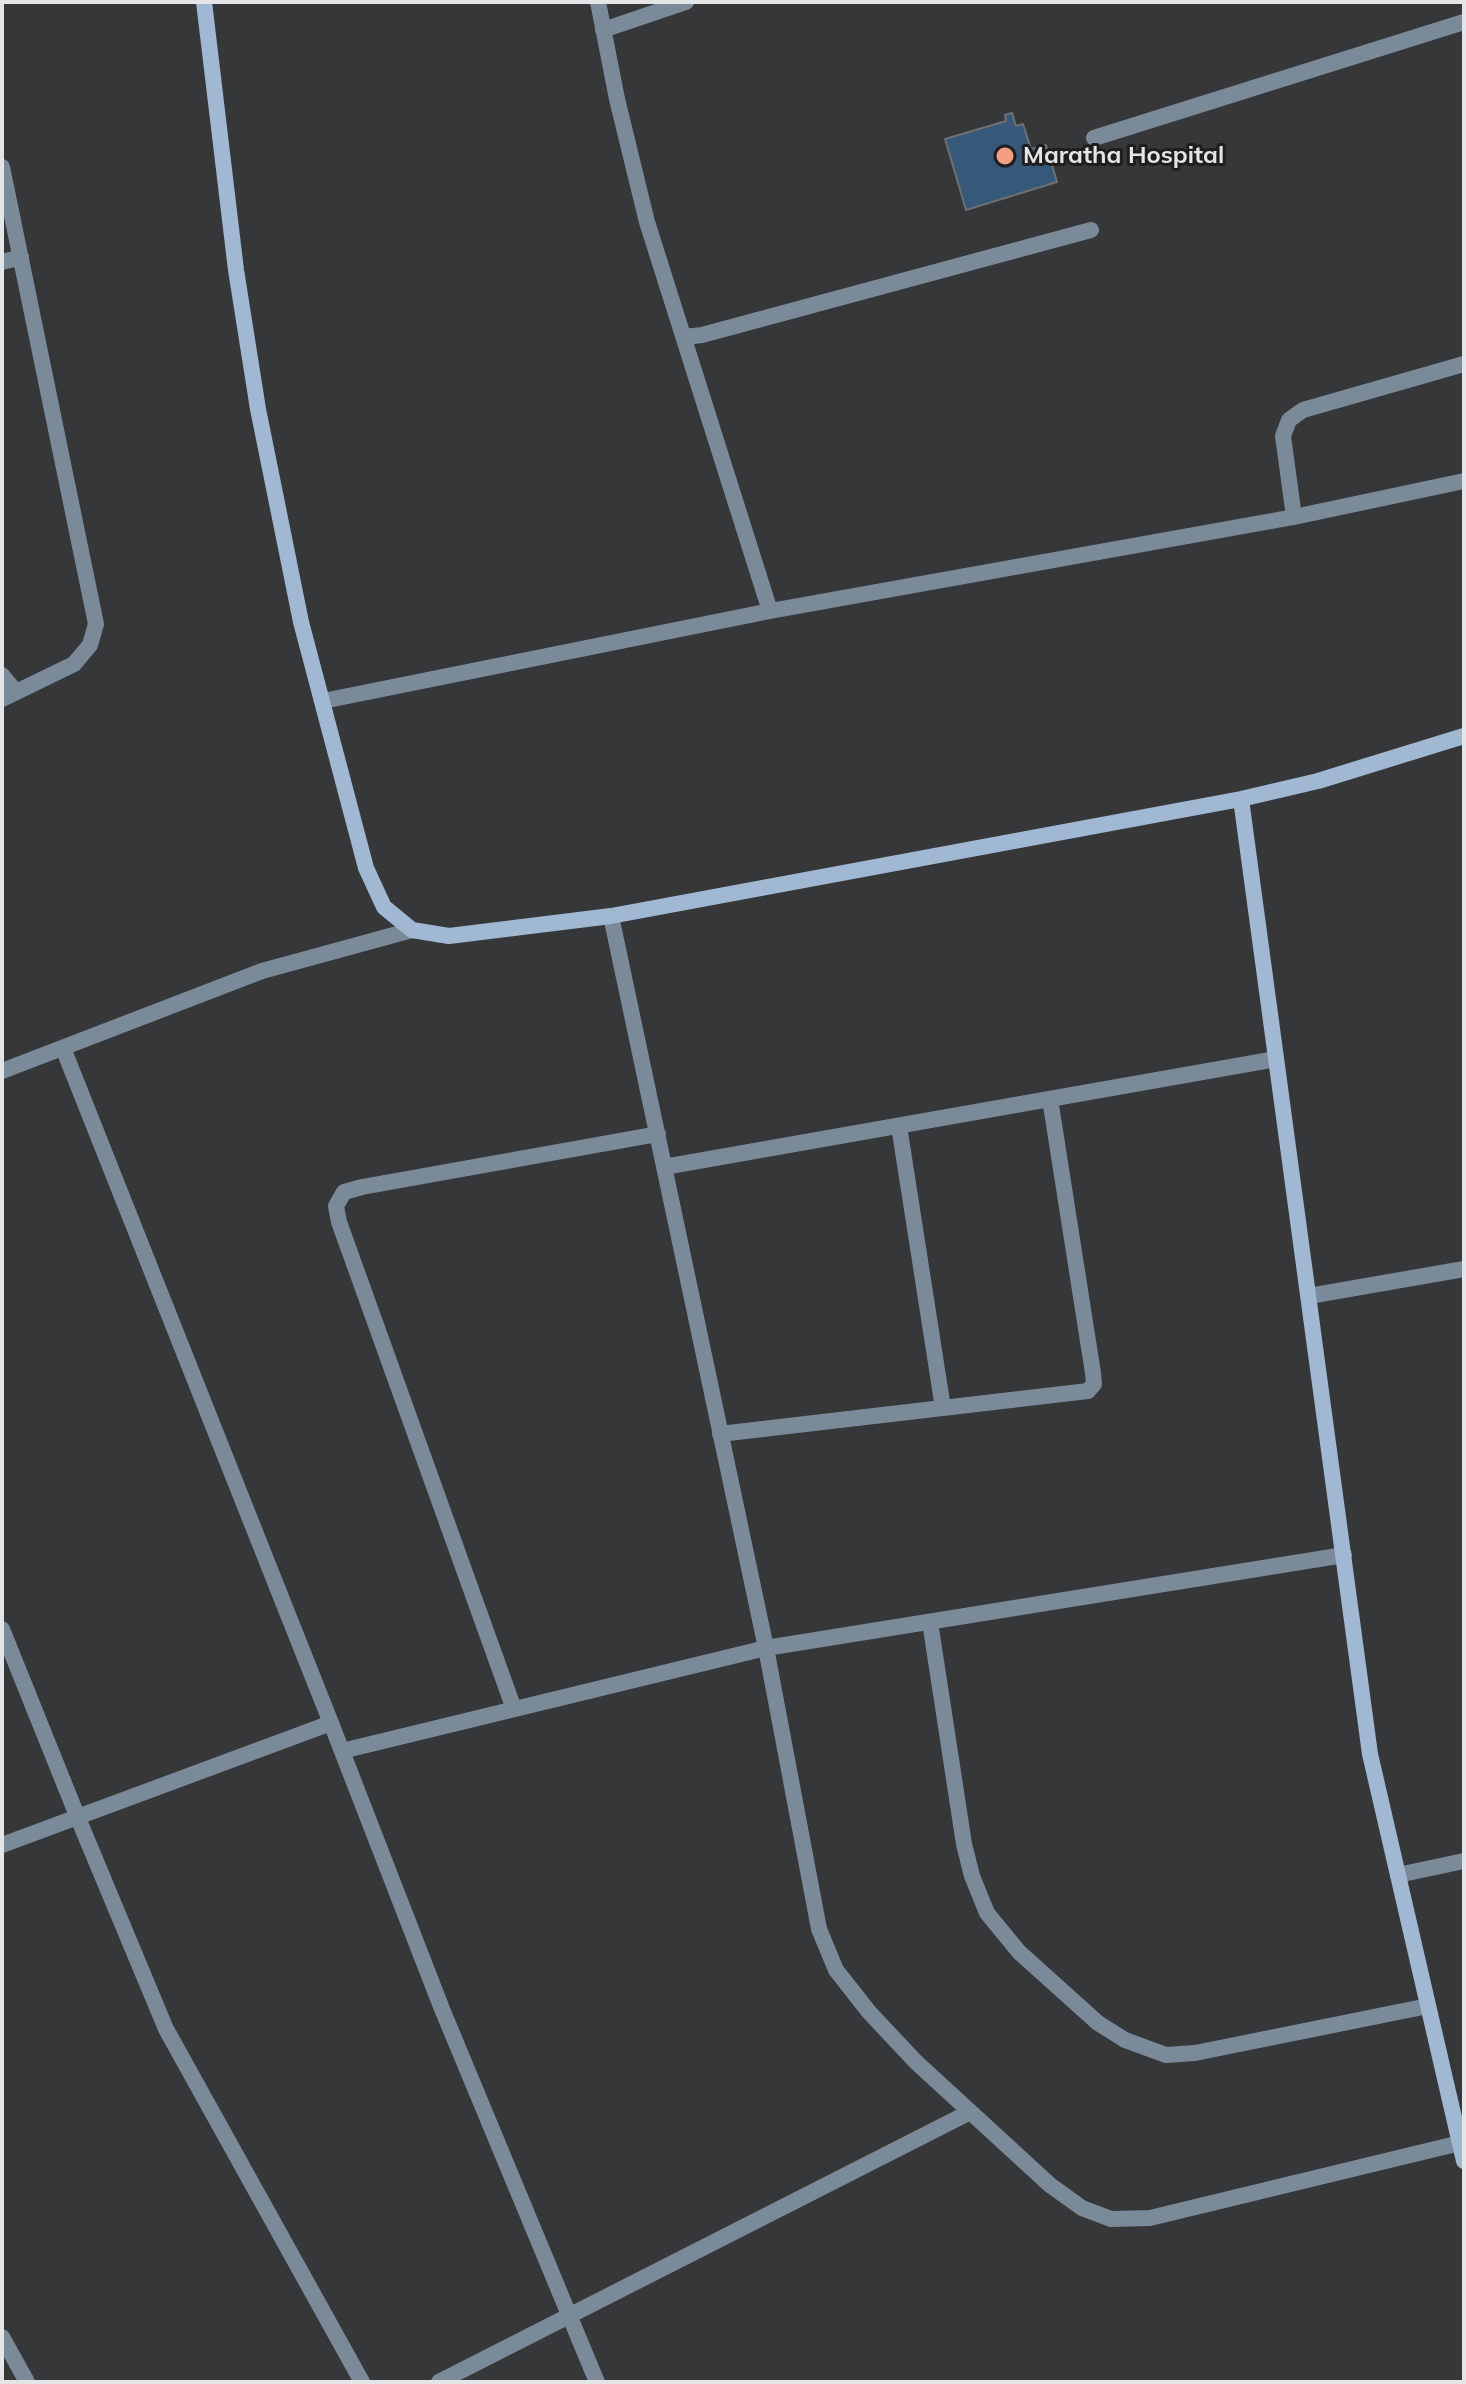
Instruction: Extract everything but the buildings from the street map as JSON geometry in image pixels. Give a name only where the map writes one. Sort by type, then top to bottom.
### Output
[{"type":"street","points":[[204,2],[236,270],[258,409],[301,622],[366,868],[384,907],[412,930]]},
{"type":"street","points":[[598,2],[617,99],[647,222],[770,611]]},
{"type":"street","points":[[603,30],[686,2]]},
{"type":"street","points":[[1094,138],[1464,22]]},
{"type":"street","points":[[2,167],[96,624],[90,645],[74,664],[9,696],[2,675]]},
{"type":"street","points":[[684,337],[702,335],[1091,230]]},
{"type":"street","points":[[2,262],[21,257]]},
{"type":"street","points":[[1294,517],[1283,436],[1289,420],[1303,410],[1464,364]]},
{"type":"street","points":[[323,701],[770,611],[1294,517],[1464,481]]},
{"type":"street","points":[[2,1071],[262,971],[412,930],[449,936],[611,916],[1241,799],[1318,781],[1464,736]]},
{"type":"street","points":[[1241,799],[1370,1754],[1464,2161]]},
{"type":"street","points":[[611,916],[766,1648],[819,1929],[836,1970],[869,2012],[970,2112],[1050,2185],[1082,2208],[1111,2219],[1150,2218],[1460,2143]]},
{"type":"street","points":[[63,1048],[442,2009],[597,2382]]},
{"type":"street","points":[[664,1167],[1276,1059]]},
{"type":"street","points":[[720,1434],[1088,1391],[1094,1384],[1050,1099]]},
{"type":"street","points":[[899,1126],[943,1408]]},
{"type":"street","points":[[514,1709],[344,1237],[336,1206],[344,1192],[362,1187],[658,1134]]},
{"type":"street","points":[[1309,1296],[1464,1269]]},
{"type":"street","points":[[342,1751],[766,1648],[1344,1555]]},
{"type":"street","points":[[930,1622],[964,1844],[972,1876],[987,1913],[1019,1952],[1098,2023],[1134,2045],[1166,2055],[1195,2053],[1428,2006]]},
{"type":"street","points":[[2,1629],[166,2029],[362,2382]]},
{"type":"street","points":[[2,1845],[331,1723]]},
{"type":"street","points":[[1398,1875],[1464,1861]]},
{"type":"street","points":[[439,2382],[569,2313],[970,2112]]},
{"type":"street","points":[[2,2337],[27,2382]]},
{"type":"place","name":"Maratha Hospital","points":[[1005,156]]}]
